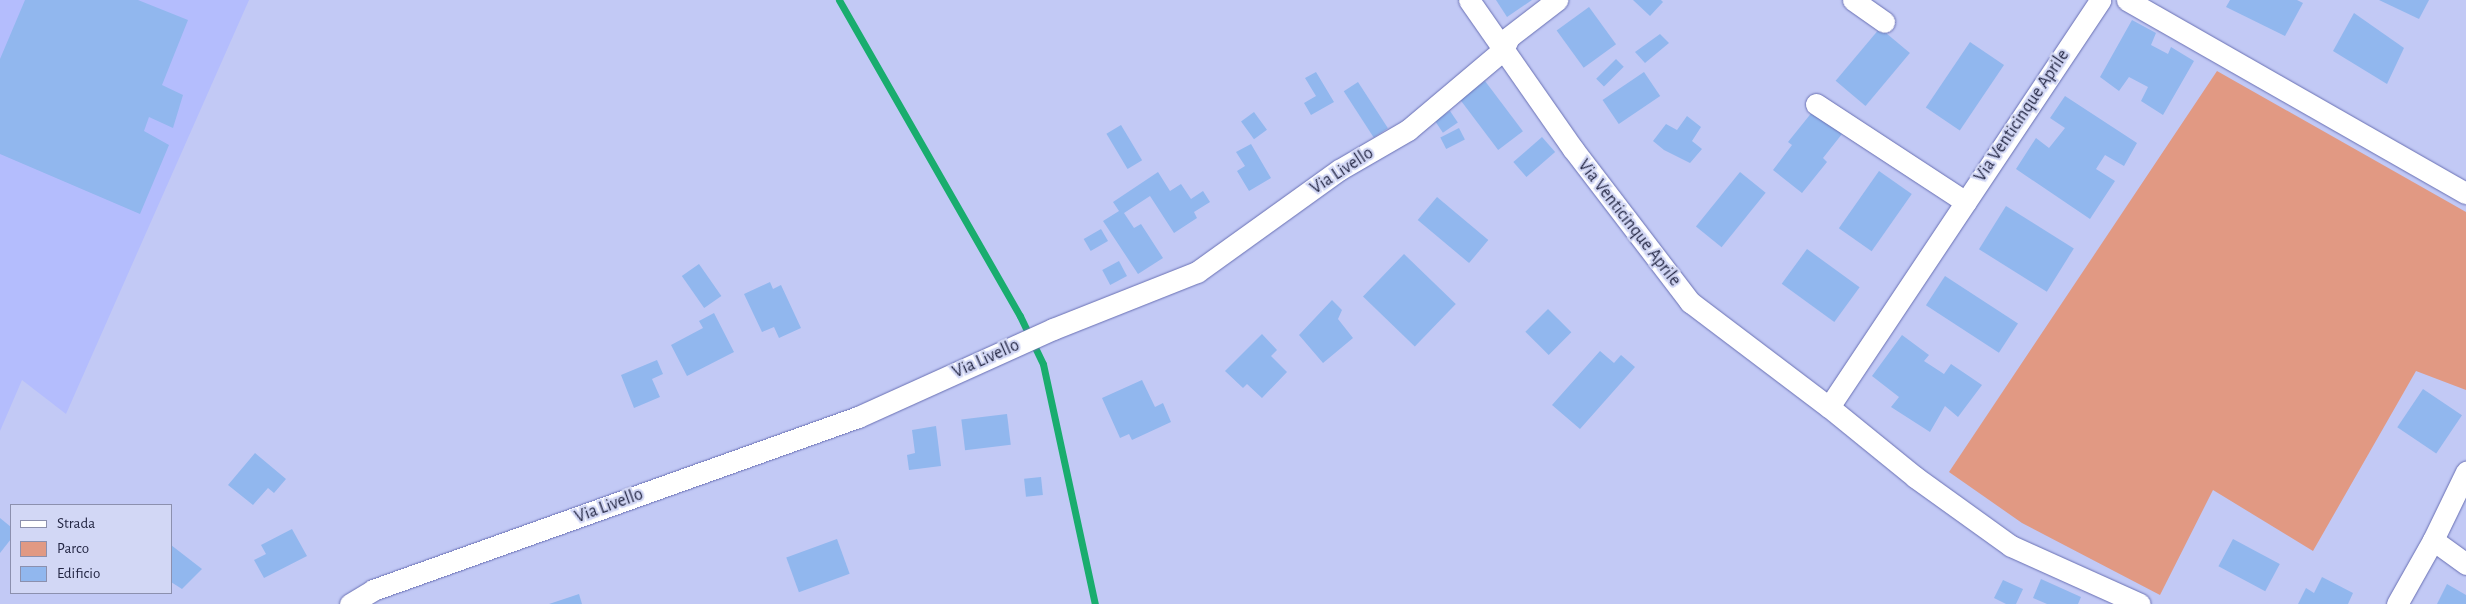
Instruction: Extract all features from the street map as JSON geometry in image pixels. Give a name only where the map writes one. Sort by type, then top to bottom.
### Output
[{"type":"street","name":"Via Venticinque Aprile","points":[[1470,0],[1573,149],[1690,302],[1829,407],[1915,477],[2011,546],[2140,604]]},
{"type":"street","name":"Via Livello","points":[[350,604],[373,590],[858,416],[1053,329],[1197,272],[1339,170],[1408,130],[1503,50],[1508,37],[1557,0]]},
{"type":"street","points":[[1853,0],[1884,22]]},
{"type":"street","name":"Via Venticinque Aprile","points":[[1829,407],[2100,0]]},
{"type":"street","points":[[2127,0],[2466,193]]},
{"type":"street","points":[[1816,104],[1966,202]]},
{"type":"street","points":[[2397,604],[2433,540],[2466,472]]},
{"type":"street","points":[[2433,540],[2466,564]]},
{"type":"shaded area","points":[[0,0],[249,0],[66,414],[22,380],[0,431]]},
{"type":"green space","points":[[2217,71],[2466,212],[2466,390],[2416,371],[2313,551],[2213,490],[2160,595],[2022,523],[1949,472]]},
{"type":"building","points":[[25,0],[138,0],[188,20],[162,85],[183,95],[173,128],[149,117],[144,131],[169,145],[140,214],[0,154],[0,59]]},
{"type":"building","points":[[1496,0],[1532,0],[1507,17]]},
{"type":"building","points":[[1633,0],[1661,0],[1663,2],[1650,16]]},
{"type":"building","points":[[2230,0],[2297,0],[2303,3],[2285,36],[2226,7]]},
{"type":"building","points":[[2379,0],[2429,0],[2419,19]]},
{"type":"building","points":[[1589,7],[1616,44],[1584,68],[1557,31]]},
{"type":"building","points":[[2354,13],[2404,48],[2387,84],[2333,51]]},
{"type":"building","points":[[2132,20],[2156,33],[2151,45],[2168,54],[2171,47],[2194,61],[2163,115],[2141,101],[2148,87],[2129,77],[2119,91],[2100,77]]},
{"type":"building","points":[[1880,28],[1910,53],[1866,106],[1836,81]]},
{"type":"building","points":[[1660,34],[1669,43],[1645,63],[1635,52]]},
{"type":"building","points":[[1970,42],[2004,65],[1960,130],[1926,107]]},
{"type":"building","points":[[1616,59],[1624,67],[1604,87],[1596,79]]},
{"type":"building","points":[[1316,72],[1334,102],[1311,115],[1304,103],[1316,96],[1305,78]]},
{"type":"building","points":[[1644,72],[1660,96],[1619,124],[1603,100]]},
{"type":"building","points":[[1485,81],[1523,131],[1498,150],[1460,100]]},
{"type":"building","points":[[1358,82],[1388,128],[1374,137],[1344,91]]},
{"type":"building","points":[[2065,96],[2137,143],[2124,166],[2105,155],[2096,169],[2115,181],[2090,219],[2016,169],[2036,138],[2049,148],[2065,128],[2050,118]]},
{"type":"building","points":[[1450,111],[1458,123],[1443,133],[1435,121]]},
{"type":"building","points":[[1813,111],[1842,134],[1823,158],[1827,162],[1802,193],[1773,170],[1792,145],[1788,142]]},
{"type":"building","points":[[1254,112],[1267,130],[1254,139],[1241,121]]},
{"type":"building","points":[[1687,116],[1701,127],[1692,141],[1702,149],[1690,163],[1664,150],[1653,141],[1666,124],[1677,130]]},
{"type":"building","points":[[1121,125],[1142,160],[1128,169],[1106,134]]},
{"type":"building","points":[[1459,128],[1465,140],[1446,149],[1440,138]]},
{"type":"building","points":[[1542,137],[1555,152],[1526,177],[1513,162]]},
{"type":"building","points":[[1251,144],[1271,178],[1249,191],[1237,171],[1245,166],[1236,152]]},
{"type":"building","points":[[1879,171],[1912,194],[1872,251],[1839,228]]},
{"type":"building","points":[[1158,172],[1170,191],[1181,184],[1191,199],[1203,191],[1210,202],[1194,212],[1197,218],[1174,233],[1150,196],[1124,213],[1134,228],[1141,224],[1163,258],[1138,274],[1103,221],[1119,211],[1113,202]]},
{"type":"building","points":[[1740,172],[1766,193],[1722,247],[1696,226]]},
{"type":"building","points":[[1437,197],[1488,240],[1469,263],[1418,220]]},
{"type":"building","points":[[2006,206],[2074,248],[2047,292],[1979,249]]},
{"type":"building","points":[[1101,229],[1108,241],[1091,251],[1084,239]]},
{"type":"building","points":[[1807,249],[1860,287],[1834,322],[1782,284]]},
{"type":"building","points":[[1404,254],[1456,304],[1415,346],[1363,296]]},
{"type":"building","points":[[1119,261],[1127,276],[1110,285],[1102,270]]},
{"type":"building","points":[[699,264],[721,296],[704,308],[682,276]]},
{"type":"building","points":[[1945,276],[2018,323],[1999,353],[1926,305]]},
{"type":"building","points":[[770,282],[773,289],[781,285],[801,328],[779,338],[774,327],[762,332],[744,294]]},
{"type":"building","points":[[1332,300],[1342,310],[1338,319],[1353,338],[1323,363],[1299,335]]},
{"type":"building","points":[[1548,309],[1571,332],[1549,355],[1525,332]]},
{"type":"building","points":[[714,313],[734,352],[687,376],[671,345],[703,328],[699,321]]},
{"type":"building","points":[[1262,334],[1277,350],[1271,356],[1287,372],[1262,398],[1247,384],[1243,388],[1225,371]]},
{"type":"building","points":[[1902,335],[1929,355],[1924,361],[1944,374],[1951,364],[1982,385],[1958,417],[1945,406],[1930,432],[1891,407],[1899,397],[1872,376]]},
{"type":"building","points":[[1600,351],[1614,363],[1621,355],[1635,367],[1580,429],[1552,405]]},
{"type":"building","points":[[657,360],[663,374],[652,379],[660,397],[634,408],[621,375]]},
{"type":"building","points":[[1142,380],[1155,407],[1163,403],[1171,422],[1132,440],[1129,434],[1120,438],[1102,398]]},
{"type":"building","points":[[2423,389],[2462,415],[2436,453],[2397,427]]},
{"type":"building","points":[[1007,414],[1011,445],[965,450],[961,420]]},
{"type":"building","points":[[936,426],[941,466],[909,470],[907,455],[915,453],[912,430]]},
{"type":"building","points":[[255,453],[286,479],[274,493],[268,488],[253,505],[228,485]]},
{"type":"building","points":[[1041,477],[1043,495],[1026,497],[1024,479]]},
{"type":"building","points":[[0,518],[10,526],[10,540],[0,553]]},
{"type":"building","points":[[292,529],[307,556],[264,578],[254,560],[266,554],[261,545]]},
{"type":"building","points":[[837,539],[850,574],[799,592],[786,557]]},
{"type":"building","points":[[2233,539],[2280,564],[2265,591],[2218,566]]},
{"type":"building","points":[[172,546],[202,569],[182,589],[172,583]]},
{"type":"building","points":[[2322,577],[2353,593],[2348,604],[2298,604],[2306,588],[2314,593]]},
{"type":"building","points":[[2041,579],[2081,597],[2078,604],[2047,604],[2033,598]]},
{"type":"building","points":[[2003,580],[2023,589],[2016,604],[2006,604],[1994,598]]},
{"type":"building","points":[[2447,584],[2466,595],[2466,604],[2437,604]]},
{"type":"building","points":[[579,594],[582,604],[549,604]]},
{"type":"waterway","points":[[839,0],[1020,316],[1043,364],[1095,604]]}]
